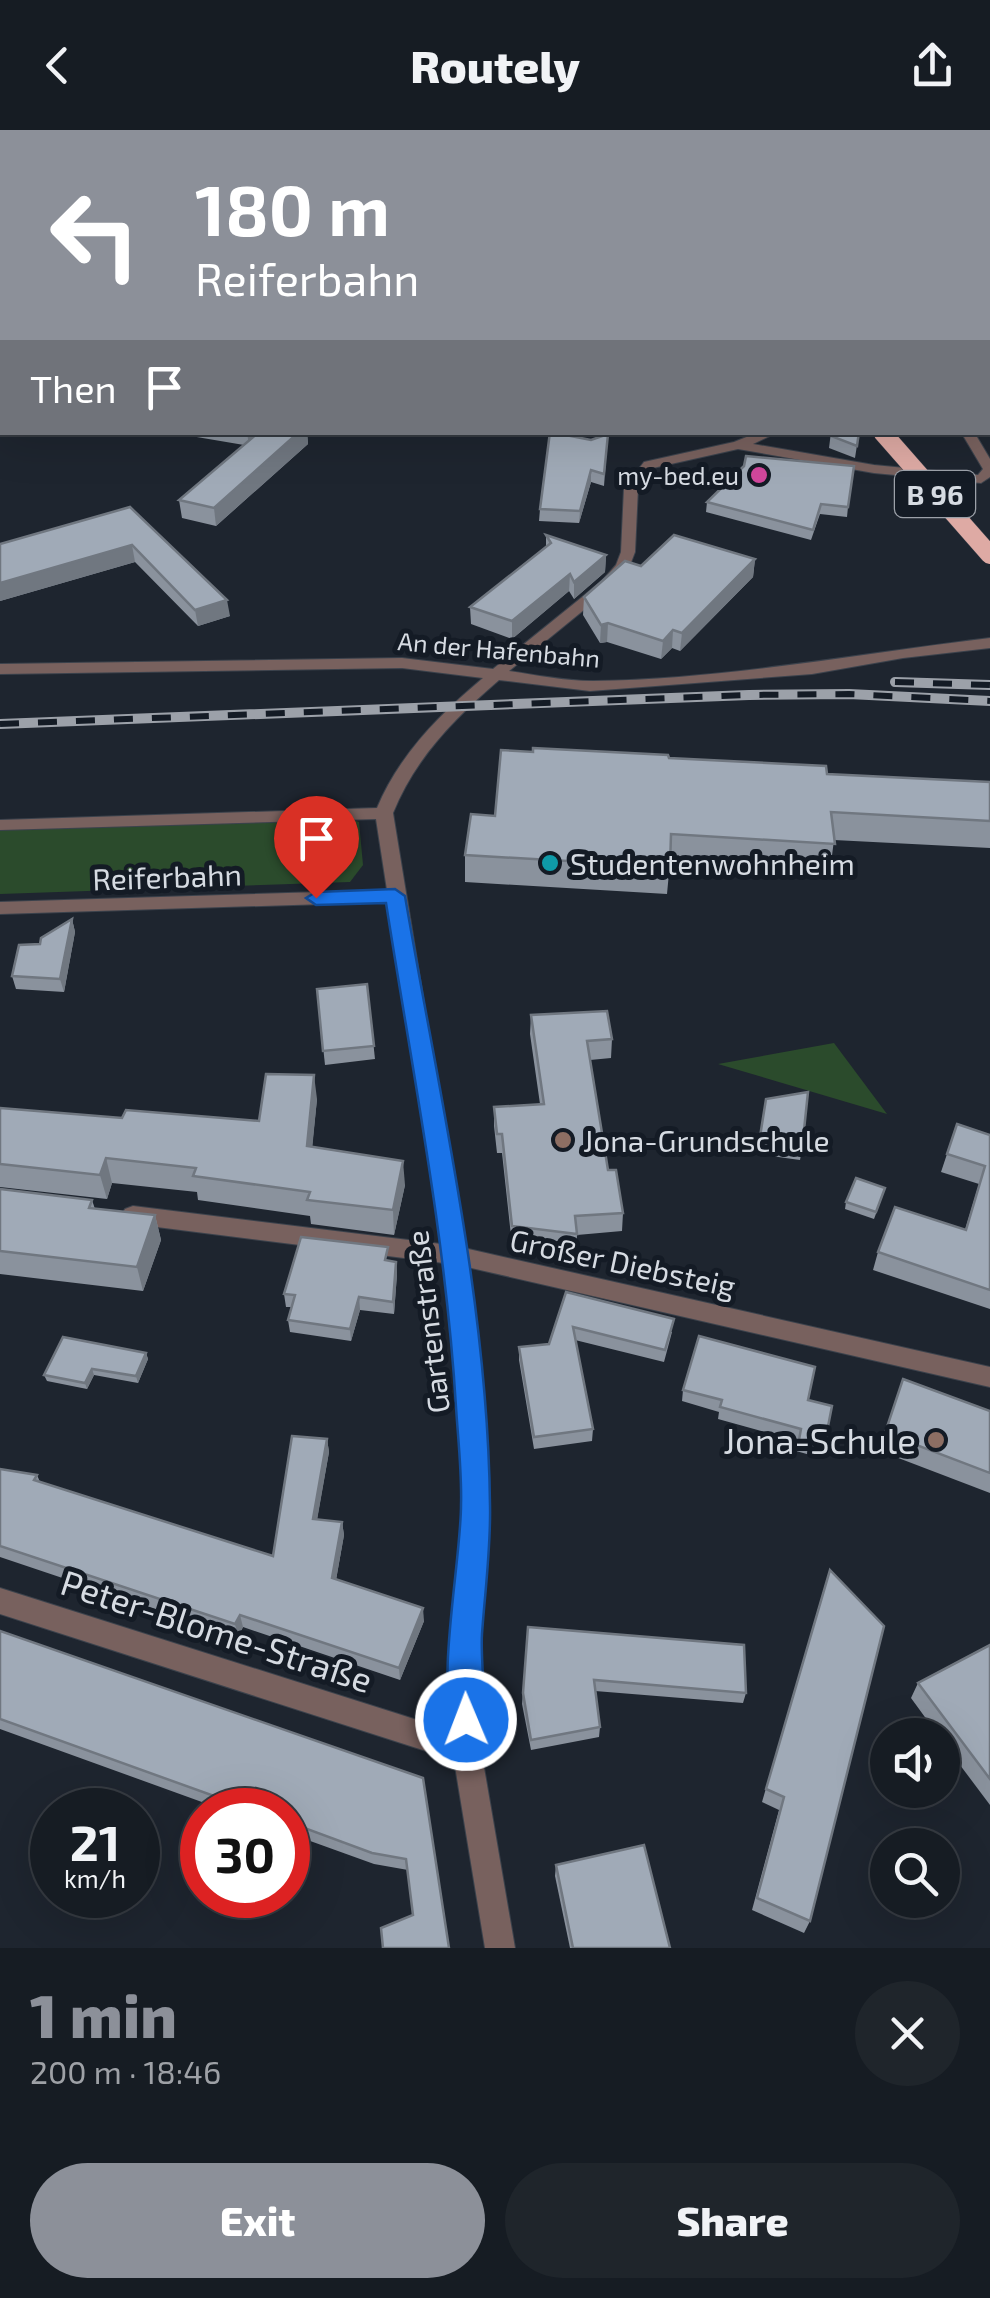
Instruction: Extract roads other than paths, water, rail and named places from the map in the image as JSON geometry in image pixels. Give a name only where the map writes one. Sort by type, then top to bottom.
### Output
[{"type":"highway","name":"B 96","points":[[885,435],[990,555]]},
{"type":"street","points":[[384,813],[389,790],[409,758],[623,566],[628,550],[628,496],[639,472],[649,465],[738,445],[764,435]]},
{"type":"street","points":[[738,445],[874,469],[971,480],[990,474],[969,435]]},
{"type":"street","name":"An der Hafenbahn","points":[[0,669],[402,663],[590,686],[812,669],[903,652],[990,643]]},
{"type":"street","name":"Reiferbahn","points":[[0,825],[384,813]]},
{"type":"street","name":"Gartenstraße","points":[[384,813],[454,1256],[470,1402],[476,1506],[464,1661],[467,1750],[500,1948]]},
{"type":"street","name":"Reiferbahn","points":[[0,908],[395,896]]},
{"type":"street","name":"Großer Diebsteig","points":[[119,1214],[454,1256],[990,1377]]},
{"type":"street","name":"Peter-Blome-Straße","points":[[0,1601],[467,1750]]},
{"type":"railway","points":[[895,682],[990,685]]},
{"type":"railway","points":[[0,724],[749,695],[849,694],[990,701]]},
{"type":"place","name":"my-bed.eu","points":[[759,475]]},
{"type":"place","name":"Studentenwohnheim","points":[[550,863]]},
{"type":"place","name":"Jona-Grundschule","points":[[563,1140]]},
{"type":"place","name":"Jona-Schule","points":[[936,1440]]}]
